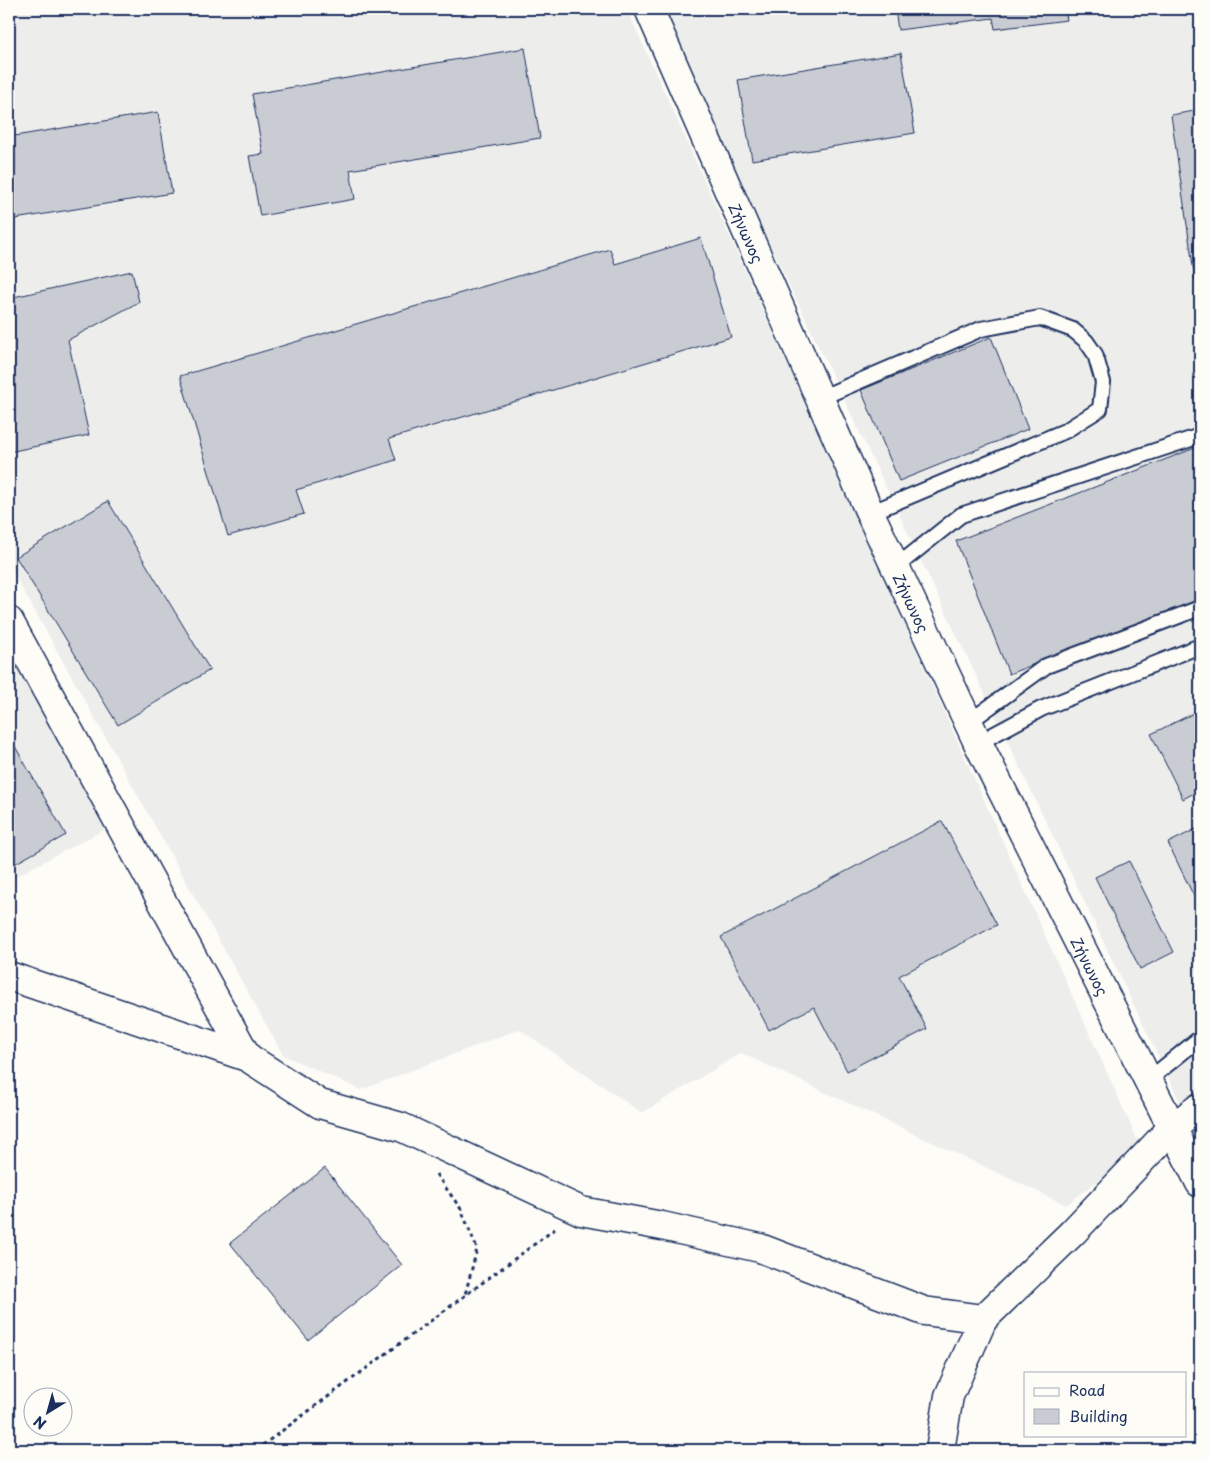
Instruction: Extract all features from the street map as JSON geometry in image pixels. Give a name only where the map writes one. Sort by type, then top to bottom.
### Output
[{"type":"street","name":"Ζήνωνος","points":[[648,9],[870,513],[974,732],[1147,1081],[1200,1183]]},
{"type":"street","points":[[9,620],[247,1057]]},
{"type":"street","points":[[9,976],[247,1057],[320,1104],[401,1126],[580,1211],[662,1226],[760,1248],[924,1312],[984,1319]]},
{"type":"street","points":[[940,1450],[949,1396],[984,1319],[1072,1233],[1172,1128],[1200,1107]]},
{"type":"lane","points":[[818,398],[981,329],[1040,318],[1073,330],[1086,341],[1095,354],[1104,382],[1100,409],[1066,431],[870,513]]},
{"type":"lane","points":[[896,566],[961,515],[1200,436]]},
{"type":"lane","points":[[974,732],[1046,666],[1200,608]]},
{"type":"lane","points":[[974,732],[1041,709],[1200,646]]},
{"type":"lane","points":[[1147,1081],[1200,1038]]},
{"type":"path","points":[[434,1171],[461,1209],[477,1249],[465,1295]]},
{"type":"path","points":[[256,1450],[580,1211]]},
{"type":"shaded area","points":[[9,9],[627,9],[1141,1148],[1066,1205],[741,1053],[642,1113],[519,1029],[361,1090],[283,1055],[9,565]]},
{"type":"shaded area","points":[[657,9],[1200,9],[1200,1095],[1183,1108]]},
{"type":"shaded area","points":[[9,643],[109,827],[9,880]]},
{"type":"building","points":[[895,9],[1065,9],[1067,20],[995,29],[993,18],[898,30]]},
{"type":"building","points":[[525,48],[540,138],[350,170],[355,199],[260,216],[249,156],[263,154],[252,94]]},
{"type":"building","points":[[901,53],[915,133],[752,160],[738,80]]},
{"type":"building","points":[[1200,110],[1200,279],[1195,280],[1171,115]]},
{"type":"building","points":[[158,112],[172,193],[9,220],[9,137]]},
{"type":"building","points":[[701,238],[731,337],[389,439],[396,460],[296,490],[304,514],[228,536],[180,376],[610,249],[615,264]]},
{"type":"building","points":[[132,271],[139,302],[68,340],[89,435],[9,452],[9,298]]},
{"type":"building","points":[[991,337],[1028,429],[899,481],[861,390]]},
{"type":"building","points":[[1200,446],[1200,599],[1009,674],[956,541]]},
{"type":"building","points":[[108,501],[210,670],[118,725],[16,557]]},
{"type":"building","points":[[1200,710],[1200,790],[1183,799],[1151,734]]},
{"type":"building","points":[[9,736],[66,835],[9,867]]},
{"type":"building","points":[[942,821],[997,925],[899,976],[927,1029],[847,1071],[814,1007],[769,1030],[721,937]]},
{"type":"building","points":[[1200,827],[1200,909],[1168,843]]},
{"type":"building","points":[[1129,861],[1174,952],[1140,969],[1095,877]]},
{"type":"building","points":[[325,1168],[402,1265],[308,1340],[230,1243]]}]
